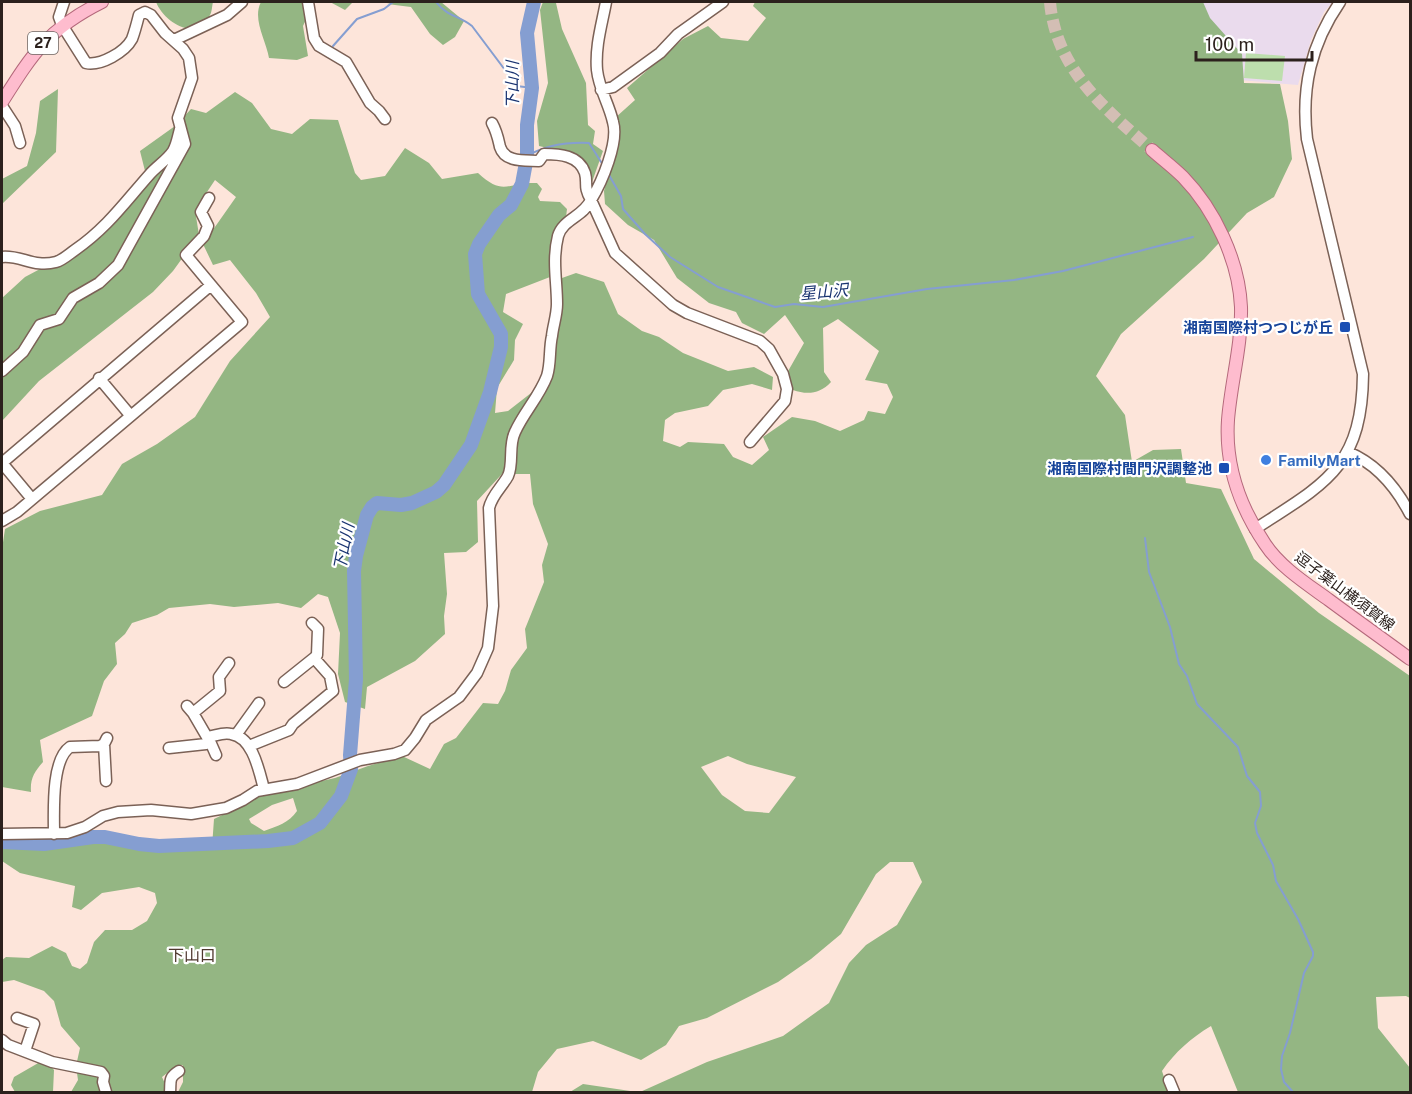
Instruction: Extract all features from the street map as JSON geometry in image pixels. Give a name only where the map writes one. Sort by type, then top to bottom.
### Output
[{"type":"main road","name":"27","points":[[2,104],[38,49],[62,25],[79,13],[102,2]]},
{"type":"main road","name":"逗子葉山横須賀線","points":[[1152,150],[1183,177],[1202,201],[1221,233],[1232,260],[1241,304],[1228,420],[1229,449],[1233,478],[1243,506],[1266,547],[1305,582],[1410,659]]},
{"type":"street","points":[[2,370],[23,352],[40,325],[60,319],[73,298],[99,283],[118,265],[182,151],[184,138],[178,113],[189,88],[191,68],[183,49],[161,30],[149,13],[141,12],[131,41],[126,47],[102,62],[93,64],[83,60],[62,25],[59,17],[64,2]]},
{"type":"street","points":[[174,40],[227,15],[242,2]]},
{"type":"street","points":[[308,2],[314,38],[319,46],[346,62],[370,103],[385,119]]},
{"type":"street","points":[[2,834],[54,834],[75,831],[103,816],[118,812],[151,810],[191,814],[226,808],[264,789],[297,784],[360,760],[394,754],[405,750],[426,720],[459,697],[477,674],[488,648],[493,606],[491,501],[508,475],[510,445],[515,432],[538,397],[548,374],[551,337],[557,306],[554,269],[560,230],[586,209],[593,197],[611,153],[615,134],[597,69],[597,46],[606,2]]},
{"type":"street","points":[[601,90],[613,87],[660,53],[678,34],[723,2]]},
{"type":"street","points":[[1255,529],[1323,483],[1347,452],[1355,435],[1362,403],[1363,375],[1307,139],[1304,116],[1307,83],[1315,46],[1326,22],[1340,2]]},
{"type":"street","points":[[2,104],[15,126],[20,143]]},
{"type":"street","points":[[492,123],[498,133],[501,149],[509,157],[539,161],[544,154],[562,154],[576,160],[585,172],[586,192],[593,197],[603,230],[615,253],[673,305],[687,313],[760,341],[769,349],[783,374],[787,389],[785,400],[750,442]]},
{"type":"street","points":[[2,257],[11,256],[42,265],[58,262],[104,229],[152,172],[168,158],[174,149],[180,125]]},
{"type":"street","points":[[2,521],[17,512],[242,322],[186,255],[204,236],[208,226],[201,212],[209,198]]},
{"type":"street","points":[[32,499],[2,463],[99,378],[211,285]]},
{"type":"street","points":[[99,378],[130,415]]},
{"type":"street","points":[[1347,452],[1367,462],[1383,474],[1400,495],[1410,514]]},
{"type":"street","points":[[284,682],[316,655],[318,630],[312,623]]},
{"type":"street","points":[[249,746],[289,730],[293,724],[333,691],[330,676],[314,658]]},
{"type":"street","points":[[216,755],[210,738],[204,734],[190,710],[220,691],[219,677],[229,663]]},
{"type":"street","points":[[236,735],[259,703]]},
{"type":"street","points":[[169,748],[206,744],[210,738],[224,734],[236,735],[249,746],[264,789]]},
{"type":"street","points":[[54,834],[54,806],[60,757],[70,747],[105,741],[106,781]]},
{"type":"street","points":[[17,1018],[34,1024],[26,1052]]},
{"type":"street","points":[[2,1040],[8,1045],[65,1066],[101,1072],[104,1076],[106,1092]]},
{"type":"street","points":[[170,1092],[171,1076],[179,1071]]},
{"type":"street","points":[[1169,1080],[1174,1092]]},
{"type":"shaded area","points":[[1193,2],[1333,2],[1324,12],[1311,40],[1298,85],[1239,80]]},
{"type":"green space","points":[[156,2],[213,2],[211,14],[204,23],[197,28],[189,28],[173,22]]},
{"type":"green space","points":[[261,2],[330,2],[314,3],[303,26],[308,56],[297,60],[269,58],[258,15]]},
{"type":"green space","points":[[330,2],[353,2],[345,10]]},
{"type":"green space","points":[[441,2],[464,21],[455,37],[443,45],[430,34],[411,7],[387,4]]},
{"type":"green space","points":[[543,2],[556,3],[562,29],[586,83],[588,125],[595,131],[593,144],[603,151],[592,182],[589,181],[588,171],[580,158],[565,151],[539,146],[537,121],[548,83],[540,10]]},
{"type":"green space","points":[[755,2],[1203,2],[1210,18],[1242,54],[1244,83],[1280,84],[1288,121],[1292,159],[1274,197],[1247,213],[1204,259],[1121,334],[1096,376],[1125,415],[1132,462],[1153,450],[1181,449],[1186,483],[1221,489],[1254,559],[1319,613],[1410,676],[1410,998],[1406,996],[1376,997],[1378,1028],[1410,1068],[1410,1092],[1238,1092],[1211,1026],[1184,1046],[1162,1071],[1169,1092],[640,1092],[707,1062],[783,1036],[829,1003],[849,963],[866,945],[897,925],[922,882],[913,862],[890,862],[876,874],[841,934],[778,982],[707,1018],[679,1026],[666,1045],[641,1060],[593,1041],[557,1049],[538,1072],[532,1092],[178,1092],[183,1082],[183,1065],[175,1067],[162,1077],[167,1088],[164,1092],[71,1092],[78,1080],[76,1066],[80,1048],[61,1026],[54,1001],[44,991],[14,980],[2,982],[2,960],[6,957],[29,958],[52,946],[66,953],[72,966],[80,969],[87,963],[94,942],[105,930],[132,930],[147,921],[157,903],[155,893],[139,887],[102,893],[81,910],[72,907],[75,886],[20,873],[2,861],[2,846],[48,847],[103,842],[158,850],[212,847],[214,819],[259,795],[335,778],[402,756],[430,769],[444,744],[456,738],[483,703],[498,704],[505,691],[511,670],[527,648],[525,629],[544,582],[542,565],[548,544],[533,504],[530,474],[502,474],[477,501],[478,542],[466,552],[444,553],[447,594],[444,616],[445,634],[415,661],[367,687],[365,709],[345,702],[338,674],[340,633],[328,597],[318,594],[301,608],[278,603],[234,607],[210,604],[169,608],[157,615],[132,623],[115,643],[117,664],[104,681],[92,716],[40,740],[43,762],[33,776],[31,792],[2,787],[2,549],[5,529],[40,511],[102,495],[122,464],[157,444],[195,417],[230,361],[270,317],[256,293],[230,260],[213,265],[203,244],[236,197],[215,180],[195,210],[199,235],[173,271],[153,292],[39,381],[2,421],[2,298],[25,277],[102,236],[145,171],[140,151],[175,126],[191,109],[206,113],[235,92],[252,103],[271,129],[292,134],[310,119],[338,120],[355,173],[361,180],[385,176],[405,148],[429,163],[442,179],[478,173],[494,185],[506,187],[537,183],[542,189],[538,197],[540,201],[560,202],[567,209],[566,217],[553,247],[550,268],[562,278],[576,273],[604,282],[618,314],[642,331],[659,337],[683,353],[728,371],[754,367],[773,377],[772,390],[752,384],[723,390],[708,406],[675,413],[665,420],[663,441],[680,447],[688,442],[724,444],[733,457],[752,465],[769,450],[763,437],[792,417],[815,421],[840,431],[864,420],[868,411],[885,414],[893,397],[887,384],[865,380],[879,351],[838,319],[823,328],[824,372],[831,382],[813,392],[803,393],[793,390],[787,373],[804,343],[785,315],[764,334],[742,323],[736,312],[709,303],[677,278],[654,240],[628,225],[605,204],[604,191],[617,142],[615,118],[635,100],[627,88],[683,39],[708,26],[721,38],[748,41],[766,18],[753,6]],"holes":[[[550,277],[559,282],[549,379],[508,411],[495,413],[497,388],[514,360],[515,340],[523,324],[503,312],[506,294]],[[728,756],[747,764],[796,777],[769,813],[745,811],[722,795],[701,767]],[[293,798],[297,811],[278,826],[264,831],[251,823],[249,819],[272,805]]]},
{"type":"green space","points":[[1246,53],[1285,56],[1282,81],[1244,78]]},
{"type":"green space","points":[[58,89],[56,152],[2,204],[2,179],[27,166],[36,133],[40,101]]},
{"type":"green space","points":[[40,1062],[50,1065],[54,1070],[53,1092],[15,1092],[11,1085],[14,1077]]},
{"type":"green space","points":[[583,1084],[637,1092],[570,1092]]},
{"type":"waterway","points":[[333,46],[357,19],[384,9],[393,2]]},
{"type":"waterway","points":[[436,2],[445,11],[472,26],[517,86],[532,88]]},
{"type":"waterway","name":"下山川","points":[[2,842],[44,844],[105,837],[159,846],[293,838],[320,823],[341,796],[351,769],[356,679],[354,571],[367,515],[377,503],[401,505],[412,503],[436,492],[444,485],[471,445],[490,392],[501,347],[501,334],[478,294],[475,254],[479,244],[499,215],[511,205],[522,184],[527,157],[527,125],[532,88],[527,33],[534,2]]},
{"type":"waterway","name":"星山沢","points":[[527,156],[557,145],[589,143],[603,165]]},
{"type":"waterway","name":"星山沢","points":[[609,175],[621,196],[623,209],[670,257],[718,287],[775,307],[794,304],[823,307],[927,289],[1014,280],[1063,271],[1193,237]]},
{"type":"waterway","points":[[1145,538],[1149,572],[1170,627],[1179,664],[1187,676],[1197,704],[1238,747],[1247,776],[1260,792],[1261,806],[1255,823],[1257,833],[1273,865],[1276,881],[1298,919],[1313,952],[1304,973],[1290,1033],[1282,1056],[1281,1069],[1284,1082],[1293,1092]]},
{"type":"tunnel","points":[[1050,2],[1054,26],[1072,67],[1100,102],[1152,150]]},
{"type":"place","name":"湘南国際村つつじが丘","points":[[1345,327]]},
{"type":"place","name":"FamilyMart","points":[[1266,460]]},
{"type":"place","name":"湘南国際村間門沢調整池","points":[[1224,468]]},
{"type":"district","name":"下山口","points":[[192,955]]}]
